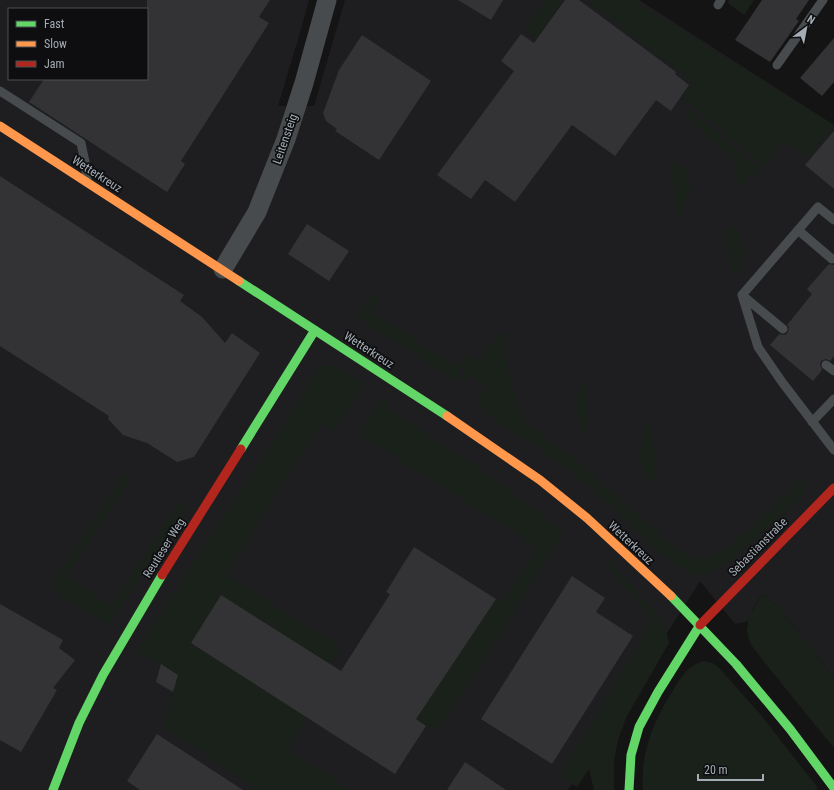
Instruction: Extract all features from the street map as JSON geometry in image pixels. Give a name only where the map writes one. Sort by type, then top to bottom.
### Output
[{"type":"main road","name":"Wetterkreuz","points":[[0,126],[223,269],[493,447],[540,480],[587,518],[700,625],[736,664],[790,729],[831,784]]},
{"type":"main road","name":"Reutleser Weg","points":[[53,790],[77,726],[95,687],[212,494],[315,330]]},
{"type":"main road","name":"Sebastianstraße","points":[[630,788],[632,751],[637,730],[644,715],[673,666],[700,625],[834,488]]},
{"type":"street","name":"Leitensteig","points":[[223,269],[258,212],[286,139],[304,83],[327,0]]},
{"type":"lane","points":[[777,65],[823,0]]},
{"type":"lane","points":[[0,91],[81,143],[88,183]]},
{"type":"lane","points":[[742,295],[818,207],[834,220]]},
{"type":"lane","points":[[798,230],[832,259]]},
{"type":"lane","points":[[742,295],[783,329]]},
{"type":"lane","points":[[742,295],[758,347],[834,450]]},
{"type":"lane","points":[[826,365],[834,371]]},
{"type":"lane","points":[[812,422],[834,399]]},
{"type":"shaded area","points":[[0,0],[309,0],[278,106],[314,106],[345,0],[639,0],[834,125],[834,678],[778,606],[762,594],[753,608],[748,621],[735,624],[700,581],[568,790],[0,790]]},
{"type":"shaded area","points":[[545,0],[564,0],[536,38],[524,29]]},
{"type":"shaded area","points":[[585,0],[634,0],[834,125],[834,129],[827,134],[810,157],[785,140],[763,166],[682,97],[692,81]]},
{"type":"shaded area","points":[[729,0],[754,0],[744,15],[728,3]]},
{"type":"shaded area","points":[[688,108],[762,170],[757,177],[752,172],[740,188],[736,178],[733,158],[689,121]]},
{"type":"shaded area","points":[[675,161],[687,173],[690,180],[687,202],[677,216],[671,164]]},
{"type":"shaded area","points":[[732,225],[738,232],[743,252],[741,263],[733,278],[725,233]]},
{"type":"shaded area","points":[[372,294],[380,299],[372,312],[453,365],[461,353],[459,383],[357,317],[357,314]]},
{"type":"shaded area","points":[[500,332],[505,335],[504,340],[509,375],[521,413],[527,424],[573,458],[679,551],[697,558],[712,556],[742,535],[767,513],[799,481],[803,482],[803,495],[758,537],[722,566],[701,575],[691,573],[680,568],[668,560],[615,510],[574,475],[547,454],[499,422],[482,408],[475,399],[487,387],[471,374],[462,385],[466,354],[477,362]]},
{"type":"shaded area","points":[[337,366],[362,382],[363,386],[336,430],[333,431],[321,424],[226,574],[341,648],[330,665],[221,595],[191,643],[308,718],[288,751],[352,790],[257,790],[163,726],[178,675],[137,651],[320,367]]},
{"type":"shaded area","points":[[586,379],[588,429],[585,431],[577,420],[575,405],[578,390]]},
{"type":"shaded area","points":[[383,395],[388,399],[387,408],[495,479],[563,532],[562,537],[438,730],[426,726],[416,719],[496,599],[502,602],[537,547],[365,438],[362,427]]},
{"type":"shaded area","points":[[652,421],[657,481],[652,484],[647,478],[640,460],[643,430]]},
{"type":"shaded area","points":[[124,474],[131,478],[67,576],[111,606],[179,502],[186,506],[108,626],[50,588]]},
{"type":"shaded area","points":[[609,562],[664,622],[669,643],[626,718],[618,740],[614,761],[614,790],[594,790],[589,769],[577,787],[559,777],[652,621],[640,603],[605,566]]},
{"type":"shaded area","points":[[762,594],[778,606],[834,678],[834,748],[769,668],[749,640],[747,630],[749,616]]},
{"type":"shaded area","points":[[704,661],[713,663],[721,670],[760,714],[818,788],[815,790],[643,790],[646,751],[649,739],[659,715],[665,703],[685,673],[693,666]]},
{"type":"building","points":[[147,0],[270,0],[259,17],[269,23],[181,161],[185,164],[167,192],[29,102],[43,80],[148,80]]},
{"type":"building","points":[[458,0],[503,0],[491,20]]},
{"type":"building","points":[[565,0],[579,0],[676,72],[675,74],[689,85],[671,111],[656,100],[615,156],[572,125],[515,202],[485,180],[471,199],[437,175],[514,71],[501,61],[521,34],[534,43]]},
{"type":"building","points":[[762,0],[809,0],[796,19],[799,21],[770,62],[735,40]]},
{"type":"building","points":[[362,35],[431,81],[379,160],[335,131],[337,129],[326,121],[323,113],[339,70]]},
{"type":"building","points":[[834,38],[834,82],[822,96],[800,78]]},
{"type":"building","points":[[834,131],[834,189],[805,165]]},
{"type":"building","points":[[0,176],[184,295],[180,301],[202,317],[225,343],[232,333],[260,353],[194,457],[177,462],[147,443],[123,435],[108,419],[109,416],[0,346]]},
{"type":"building","points":[[307,224],[349,251],[329,281],[288,254]]},
{"type":"building","points":[[829,264],[834,265],[834,356],[830,361],[826,359],[821,361],[820,365],[822,370],[813,381],[770,345],[779,334],[785,335],[788,332],[789,327],[787,325],[812,294],[807,289]]},
{"type":"building","points":[[414,547],[496,599],[416,719],[426,726],[395,774],[191,643],[221,595],[341,671],[390,594],[386,592]]},
{"type":"building","points":[[572,576],[605,598],[596,612],[633,636],[552,764],[481,719]]},
{"type":"building","points":[[0,604],[63,640],[59,648],[75,660],[53,688],[57,690],[21,752],[0,740]]},
{"type":"building","points":[[161,664],[178,675],[173,692],[156,682]]},
{"type":"building","points":[[157,734],[243,790],[140,790],[127,781]]},
{"type":"building","points":[[465,762],[506,790],[447,790]]},
{"type":"traffic: fast","points":[[239,281],[447,416]]},
{"type":"traffic: fast","points":[[241,449],[315,330]]},
{"type":"traffic: fast","points":[[53,790],[79,723],[103,675],[162,575]]},
{"type":"traffic: fast","points":[[671,596],[736,664],[790,729],[834,788]]},
{"type":"traffic: fast","points":[[629,790],[631,755],[639,727],[658,692],[700,625]]},
{"type":"traffic: slow","points":[[0,126],[239,281]]},
{"type":"traffic: slow","points":[[447,416],[540,480],[587,518],[671,596]]},
{"type":"traffic: jam","points":[[162,575],[241,449]]},
{"type":"traffic: jam","points":[[700,625],[834,488]]}]
